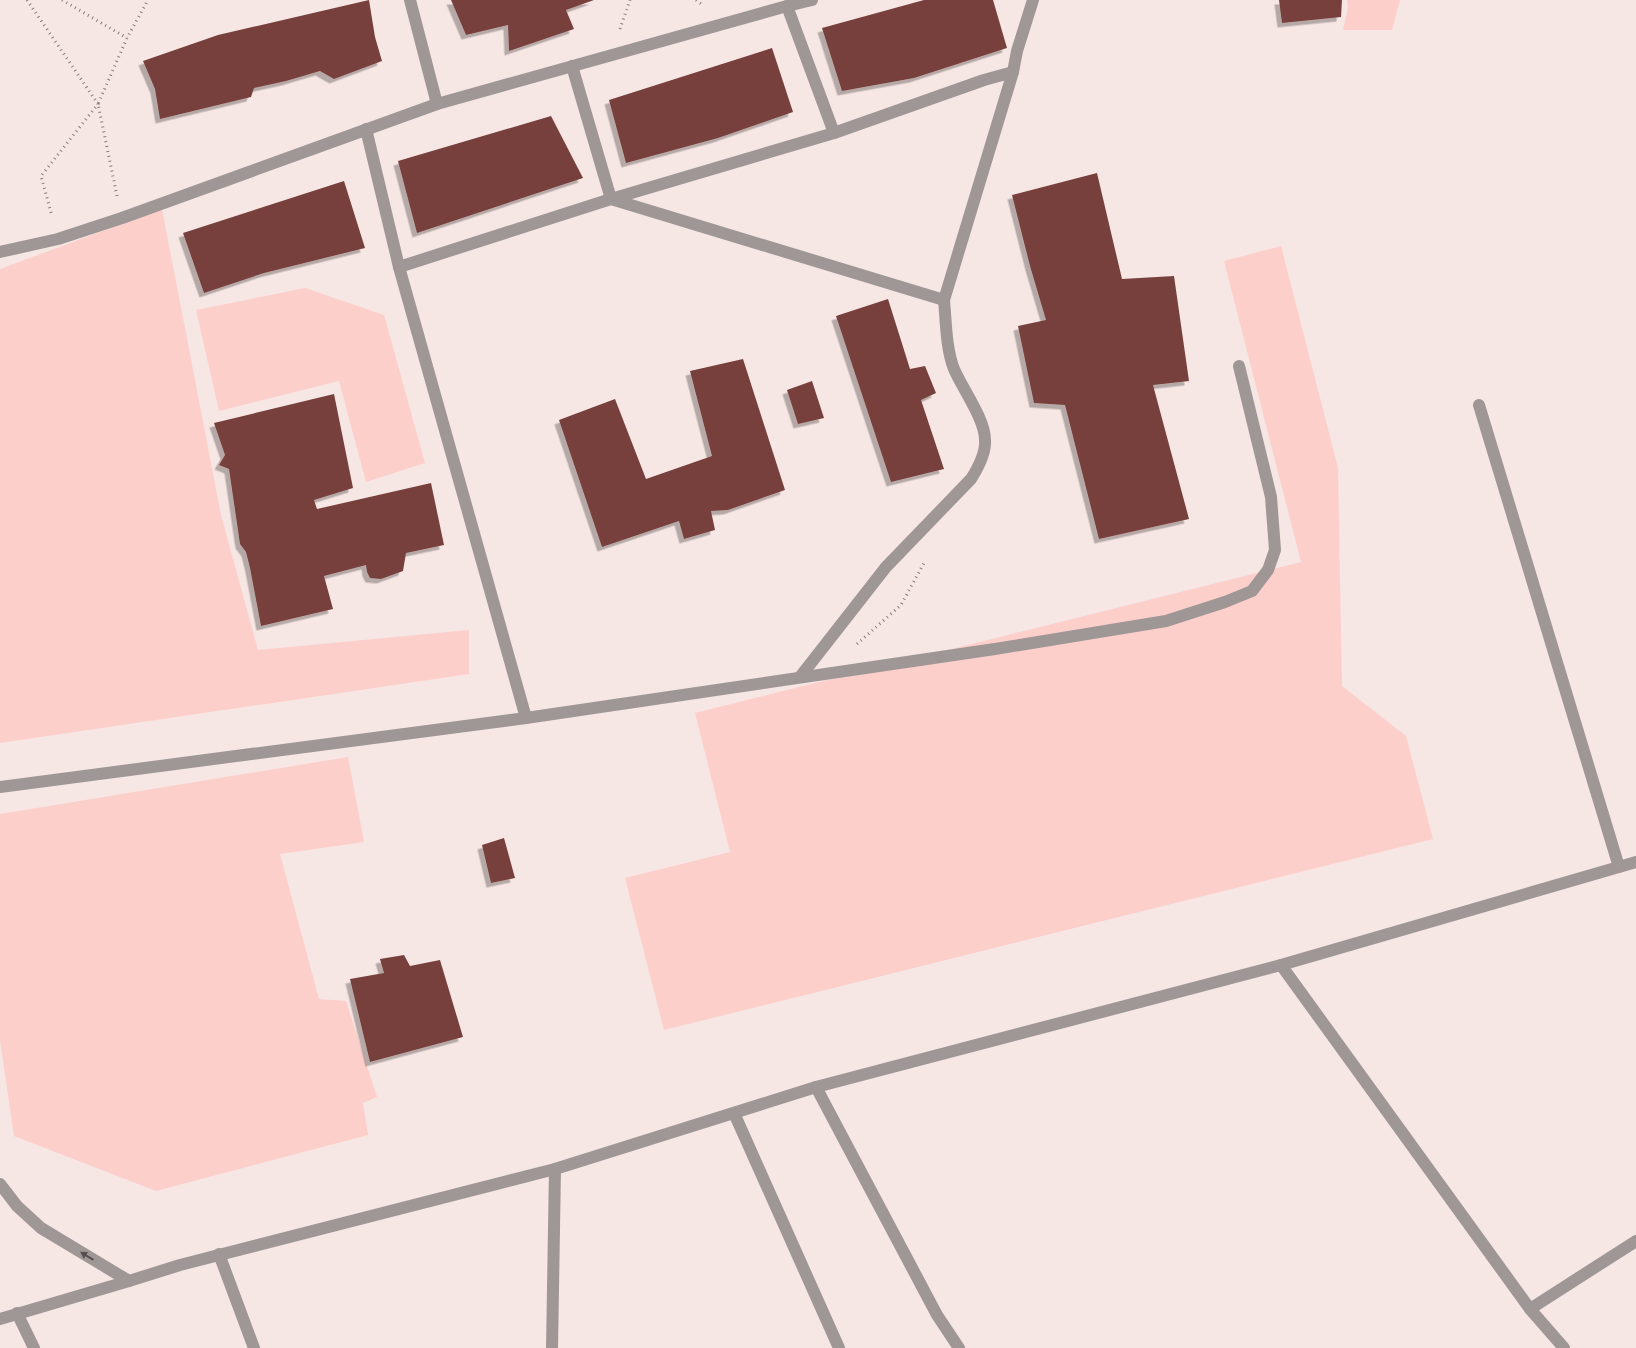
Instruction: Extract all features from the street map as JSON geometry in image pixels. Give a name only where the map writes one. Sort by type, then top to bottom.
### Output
[{"type":"street","points":[[410,0],[437,104]]},
{"type":"street","points":[[0,252],[58,239],[122,218],[437,104],[812,0]]},
{"type":"street","points":[[800,678],[886,567],[971,479],[978,467],[985,440],[983,426],[954,367],[947,336],[944,300],[1033,0]]},
{"type":"street","points":[[787,6],[834,133]]},
{"type":"street","points":[[572,66],[611,200]]},
{"type":"street","points":[[399,267],[611,200],[834,133],[984,80],[1013,72]]},
{"type":"street","points":[[366,129],[399,267],[526,718]]},
{"type":"street","points":[[611,200],[944,300]]},
{"type":"street","points":[[0,787],[526,718],[1088,635],[1166,621],[1225,602],[1252,592],[1268,570],[1275,550],[1271,497],[1240,366]]},
{"type":"street","points":[[1479,405],[1619,867]]},
{"type":"street","points":[[0,1319],[219,1254],[555,1169],[816,1088],[1281,965],[1636,862]]},
{"type":"street","points":[[1281,965],[1530,1309],[1564,1348]]},
{"type":"street","points":[[816,1088],[937,1315],[959,1348]]},
{"type":"street","points":[[734,1113],[839,1348]]},
{"type":"street","points":[[552,1348],[555,1169]]},
{"type":"street","points":[[0,1184],[17,1206],[41,1228],[129,1281]]},
{"type":"street","points":[[1530,1309],[1636,1240]]},
{"type":"street","points":[[219,1254],[254,1348]]},
{"type":"street","points":[[17,1313],[34,1348]]},
{"type":"path","points":[[27,0],[98,104],[122,218]]},
{"type":"path","points":[[62,0],[127,38]]},
{"type":"path","points":[[58,239],[41,176],[98,104],[127,38],[148,0]]},
{"type":"shaded area","points":[[1347,0],[1400,0],[1392,30],[1343,30],[1348,7]]},
{"type":"shaded area","points":[[162,209],[221,515],[258,650],[469,630],[469,674],[0,743],[0,269]]},
{"type":"shaded area","points":[[1281,246],[1338,468],[1342,686],[1406,736],[1433,839],[664,1030],[625,878],[730,852],[695,713],[1301,562],[1224,261]]},
{"type":"shaded area","points":[[305,288],[384,315],[425,463],[366,482],[339,381],[219,411],[196,310]]},
{"type":"shaded area","points":[[348,757],[364,842],[280,854],[319,999],[346,1001],[377,1097],[363,1103],[368,1135],[156,1191],[14,1136],[0,1040],[0,814]]},
{"type":"building","points":[[369,0],[375,37],[382,61],[334,79],[320,71],[254,88],[251,97],[160,119],[155,89],[143,61],[218,35]]},
{"type":"building","points":[[451,0],[594,0],[566,10],[574,29],[509,51],[508,25],[466,35]]},
{"type":"building","points":[[924,0],[993,0],[1007,48],[914,78],[842,91],[822,28]]},
{"type":"building","points":[[1279,0],[1342,0],[1341,17],[1282,23]]},
{"type":"building","points":[[772,48],[793,112],[718,138],[626,163],[609,100]]},
{"type":"building","points":[[551,116],[583,178],[417,233],[398,161]]},
{"type":"building","points":[[1097,173],[1122,279],[1174,276],[1189,381],[1153,385],[1189,519],[1099,539],[1065,405],[1034,403],[1018,326],[1046,320],[1012,195]]},
{"type":"building","points":[[344,181],[365,248],[264,273],[204,293],[183,233]]},
{"type":"building","points":[[888,299],[910,369],[925,366],[936,393],[921,400],[944,469],[891,482],[836,316]]},
{"type":"building","points":[[743,359],[785,490],[728,510],[711,511],[715,530],[684,539],[679,521],[602,547],[559,420],[615,399],[646,479],[712,456],[690,371]]},
{"type":"building","points":[[812,381],[824,418],[798,424],[787,390]]},
{"type":"building","points":[[334,394],[353,488],[314,500],[317,509],[431,483],[444,545],[406,553],[403,571],[381,579],[370,578],[366,565],[324,576],[333,609],[261,626],[246,552],[240,544],[229,469],[219,465],[225,455],[214,423]]},
{"type":"building","points":[[504,838],[515,878],[491,883],[482,845]]},
{"type":"building","points":[[404,955],[410,966],[440,960],[463,1037],[370,1062],[350,979],[384,973],[380,959]]}]
